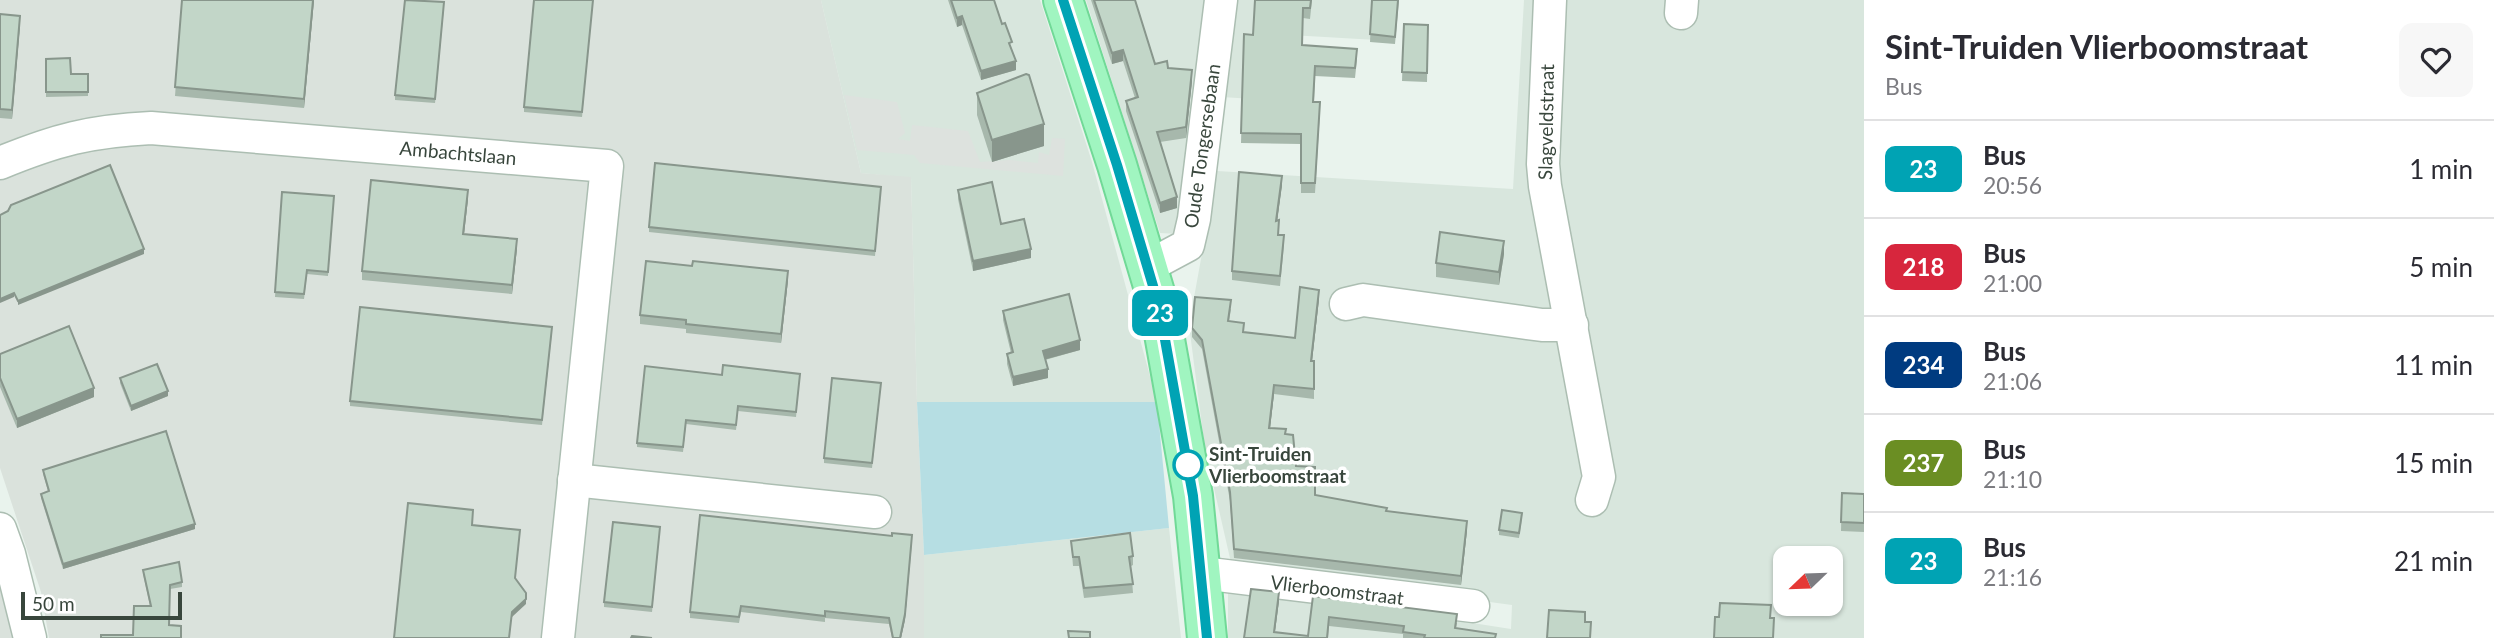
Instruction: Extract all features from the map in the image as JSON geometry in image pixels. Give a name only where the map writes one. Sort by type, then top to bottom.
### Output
[{"type":"main road","points":[[1063,0],[1117,165],[1159,306],[1193,496],[1206,638]]},
{"type":"street","name":"Oude Tongersebaan","points":[[1147,267],[1188,245],[1194,219],[1221,0]]},
{"type":"street","name":"Slagveldstraat","points":[[1550,0],[1543,164],[1599,477],[1592,500]]},
{"type":"street","name":"Ambachtslaan","points":[[0,163],[45,144],[79,135],[151,128],[607,166],[558,638]]},
{"type":"street","points":[[1346,304],[1363,300],[1542,325],[1572,326]]},
{"type":"street","points":[[574,480],[875,512]]},
{"type":"street","points":[[0,529],[30,638]]},
{"type":"street","name":"Vlierboomstraat","points":[[1202,573],[1473,606]]},
{"type":"shaded area","points":[[0,0],[821,0],[861,173],[911,177],[924,555],[924,638],[49,638],[41,592],[0,468]]},
{"type":"shaded area","points":[[821,0],[1040,0],[1092,162],[1157,402],[917,402],[911,178],[861,173]]},
{"type":"shaded area","points":[[1086,0],[1210,0],[1178,234],[1160,233]]},
{"type":"shaded area","points":[[1232,0],[1395,0],[1394,41],[1290,35],[1286,101],[1222,97]]},
{"type":"shaded area","points":[[1524,0],[1864,0],[1864,638],[1228,638],[1228,585],[1511,629],[1512,605],[1232,567],[1205,449],[1189,325],[1217,171],[1513,189]]},
{"type":"shaded area","points":[[844,95],[897,102],[905,133],[898,139],[910,141],[912,125],[968,131],[980,162],[1010,160],[1038,163],[1039,152],[1049,155],[1052,138],[1065,139],[1063,176],[920,163],[914,155],[857,150]]},
{"type":"shaded area","points":[[917,402],[1157,402],[1169,528],[924,555]]},
{"type":"shaded area","points":[[1169,528],[1181,638],[924,638],[924,555]]},
{"type":"shaded area","points":[[0,570],[18,638],[0,638]]},
{"type":"building","points":[[182,0],[313,0],[304,99],[175,87]]},
{"type":"building","points":[[405,0],[444,2],[435,99],[395,95]]},
{"type":"building","points":[[534,0],[593,0],[582,112],[524,107]]},
{"type":"building","points":[[951,0],[994,0],[1002,24],[1005,23],[1012,42],[1009,43],[1016,61],[981,71],[962,16],[957,18]]},
{"type":"building","points":[[1094,0],[1135,0],[1155,64],[1167,61],[1168,68],[1192,70],[1186,127],[1157,132],[1177,197],[1160,203],[1126,101],[1138,97],[1123,50],[1112,53]]},
{"type":"building","points":[[1255,0],[1311,0],[1310,8],[1303,8],[1302,45],[1357,49],[1355,68],[1315,66],[1313,102],[1320,102],[1315,183],[1301,183],[1301,134],[1241,133],[1244,34],[1253,35]]},
{"type":"building","points":[[1372,0],[1398,0],[1395,37],[1370,34]]},
{"type":"building","points":[[0,14],[20,16],[12,110],[0,109]]},
{"type":"building","points":[[1404,24],[1428,25],[1427,73],[1402,72]]},
{"type":"building","points":[[70,58],[71,74],[88,74],[88,92],[46,92],[46,59]]},
{"type":"building","points":[[1029,75],[1044,124],[992,140],[977,93]]},
{"type":"building","points":[[655,163],[881,187],[875,251],[649,227]]},
{"type":"building","points":[[110,165],[144,249],[18,301],[14,293],[0,299],[0,215],[8,211],[11,205]]},
{"type":"building","points":[[1239,172],[1282,176],[1276,221],[1279,220],[1278,235],[1284,235],[1280,276],[1232,271]]},
{"type":"building","points":[[371,180],[468,190],[463,234],[517,239],[512,285],[362,271]]},
{"type":"building","points":[[992,182],[1001,224],[1024,219],[1031,249],[973,261],[958,190]]},
{"type":"building","points":[[282,192],[334,196],[328,272],[307,270],[304,294],[275,292]]},
{"type":"building","points":[[1440,232],[1504,241],[1499,272],[1436,263]]},
{"type":"building","points":[[646,261],[692,266],[693,261],[788,271],[781,334],[686,324],[686,320],[640,315]]},
{"type":"building","points":[[1300,287],[1319,290],[1311,361],[1314,361],[1314,389],[1274,385],[1269,428],[1286,429],[1285,434],[1293,435],[1296,466],[1315,467],[1315,495],[1387,508],[1386,511],[1467,521],[1461,576],[1234,549],[1230,492],[1202,340],[1192,328],[1195,297],[1231,300],[1228,321],[1244,323],[1243,332],[1295,338]]},
{"type":"building","points":[[1069,294],[1080,340],[1043,351],[1048,369],[1013,377],[1007,354],[1013,352],[1003,311]]},
{"type":"building","points":[[360,307],[552,327],[542,420],[350,401]]},
{"type":"building","points":[[69,326],[94,388],[17,419],[0,378],[0,354]]},
{"type":"building","points":[[157,364],[168,391],[131,406],[120,378]]},
{"type":"building","points":[[723,365],[800,374],[796,412],[738,406],[736,425],[686,420],[683,447],[637,443],[645,366],[722,375]]},
{"type":"building","points":[[832,378],[881,383],[872,463],[824,458]]},
{"type":"building","points":[[166,431],[195,524],[63,564],[41,494],[49,491],[43,470]]},
{"type":"building","points":[[1842,493],[1864,494],[1864,523],[1841,522]]},
{"type":"building","points":[[408,503],[473,510],[472,525],[520,530],[515,578],[526,593],[526,599],[512,612],[509,638],[394,638]]},
{"type":"building","points":[[1502,510],[1522,513],[1519,533],[1499,530]]},
{"type":"building","points":[[700,515],[892,536],[892,533],[912,535],[905,614],[900,638],[893,638],[889,618],[825,611],[825,616],[741,606],[739,617],[690,612]]},
{"type":"building","points":[[613,522],[660,527],[652,607],[604,602]]},
{"type":"building","points":[[1130,533],[1133,556],[1129,557],[1133,584],[1084,588],[1079,557],[1073,557],[1071,541]]},
{"type":"building","points":[[179,562],[182,582],[170,585],[169,625],[181,626],[181,638],[101,638],[101,635],[133,635],[134,606],[151,606],[143,570]]},
{"type":"building","points":[[1251,589],[1279,592],[1274,632],[1308,636],[1313,596],[1457,614],[1455,628],[1496,634],[1495,638],[1424,638],[1425,635],[1403,632],[1404,626],[1329,617],[1327,638],[1244,638]]},
{"type":"building","points":[[1720,603],[1771,605],[1770,618],[1774,618],[1773,638],[1714,638],[1715,617],[1719,617]]},
{"type":"building","points":[[1549,610],[1585,612],[1585,622],[1591,622],[1590,638],[1547,638]]},
{"type":"building","points":[[1068,631],[1090,632],[1090,638],[1069,638]]},
{"type":"bus line","name":"23","points":[[1063,0],[1117,165],[1159,306],[1193,496],[1207,638]]},
{"type":"place","name":"Sint-Truiden Vlierboomstraat","points":[[1188,465]]}]
